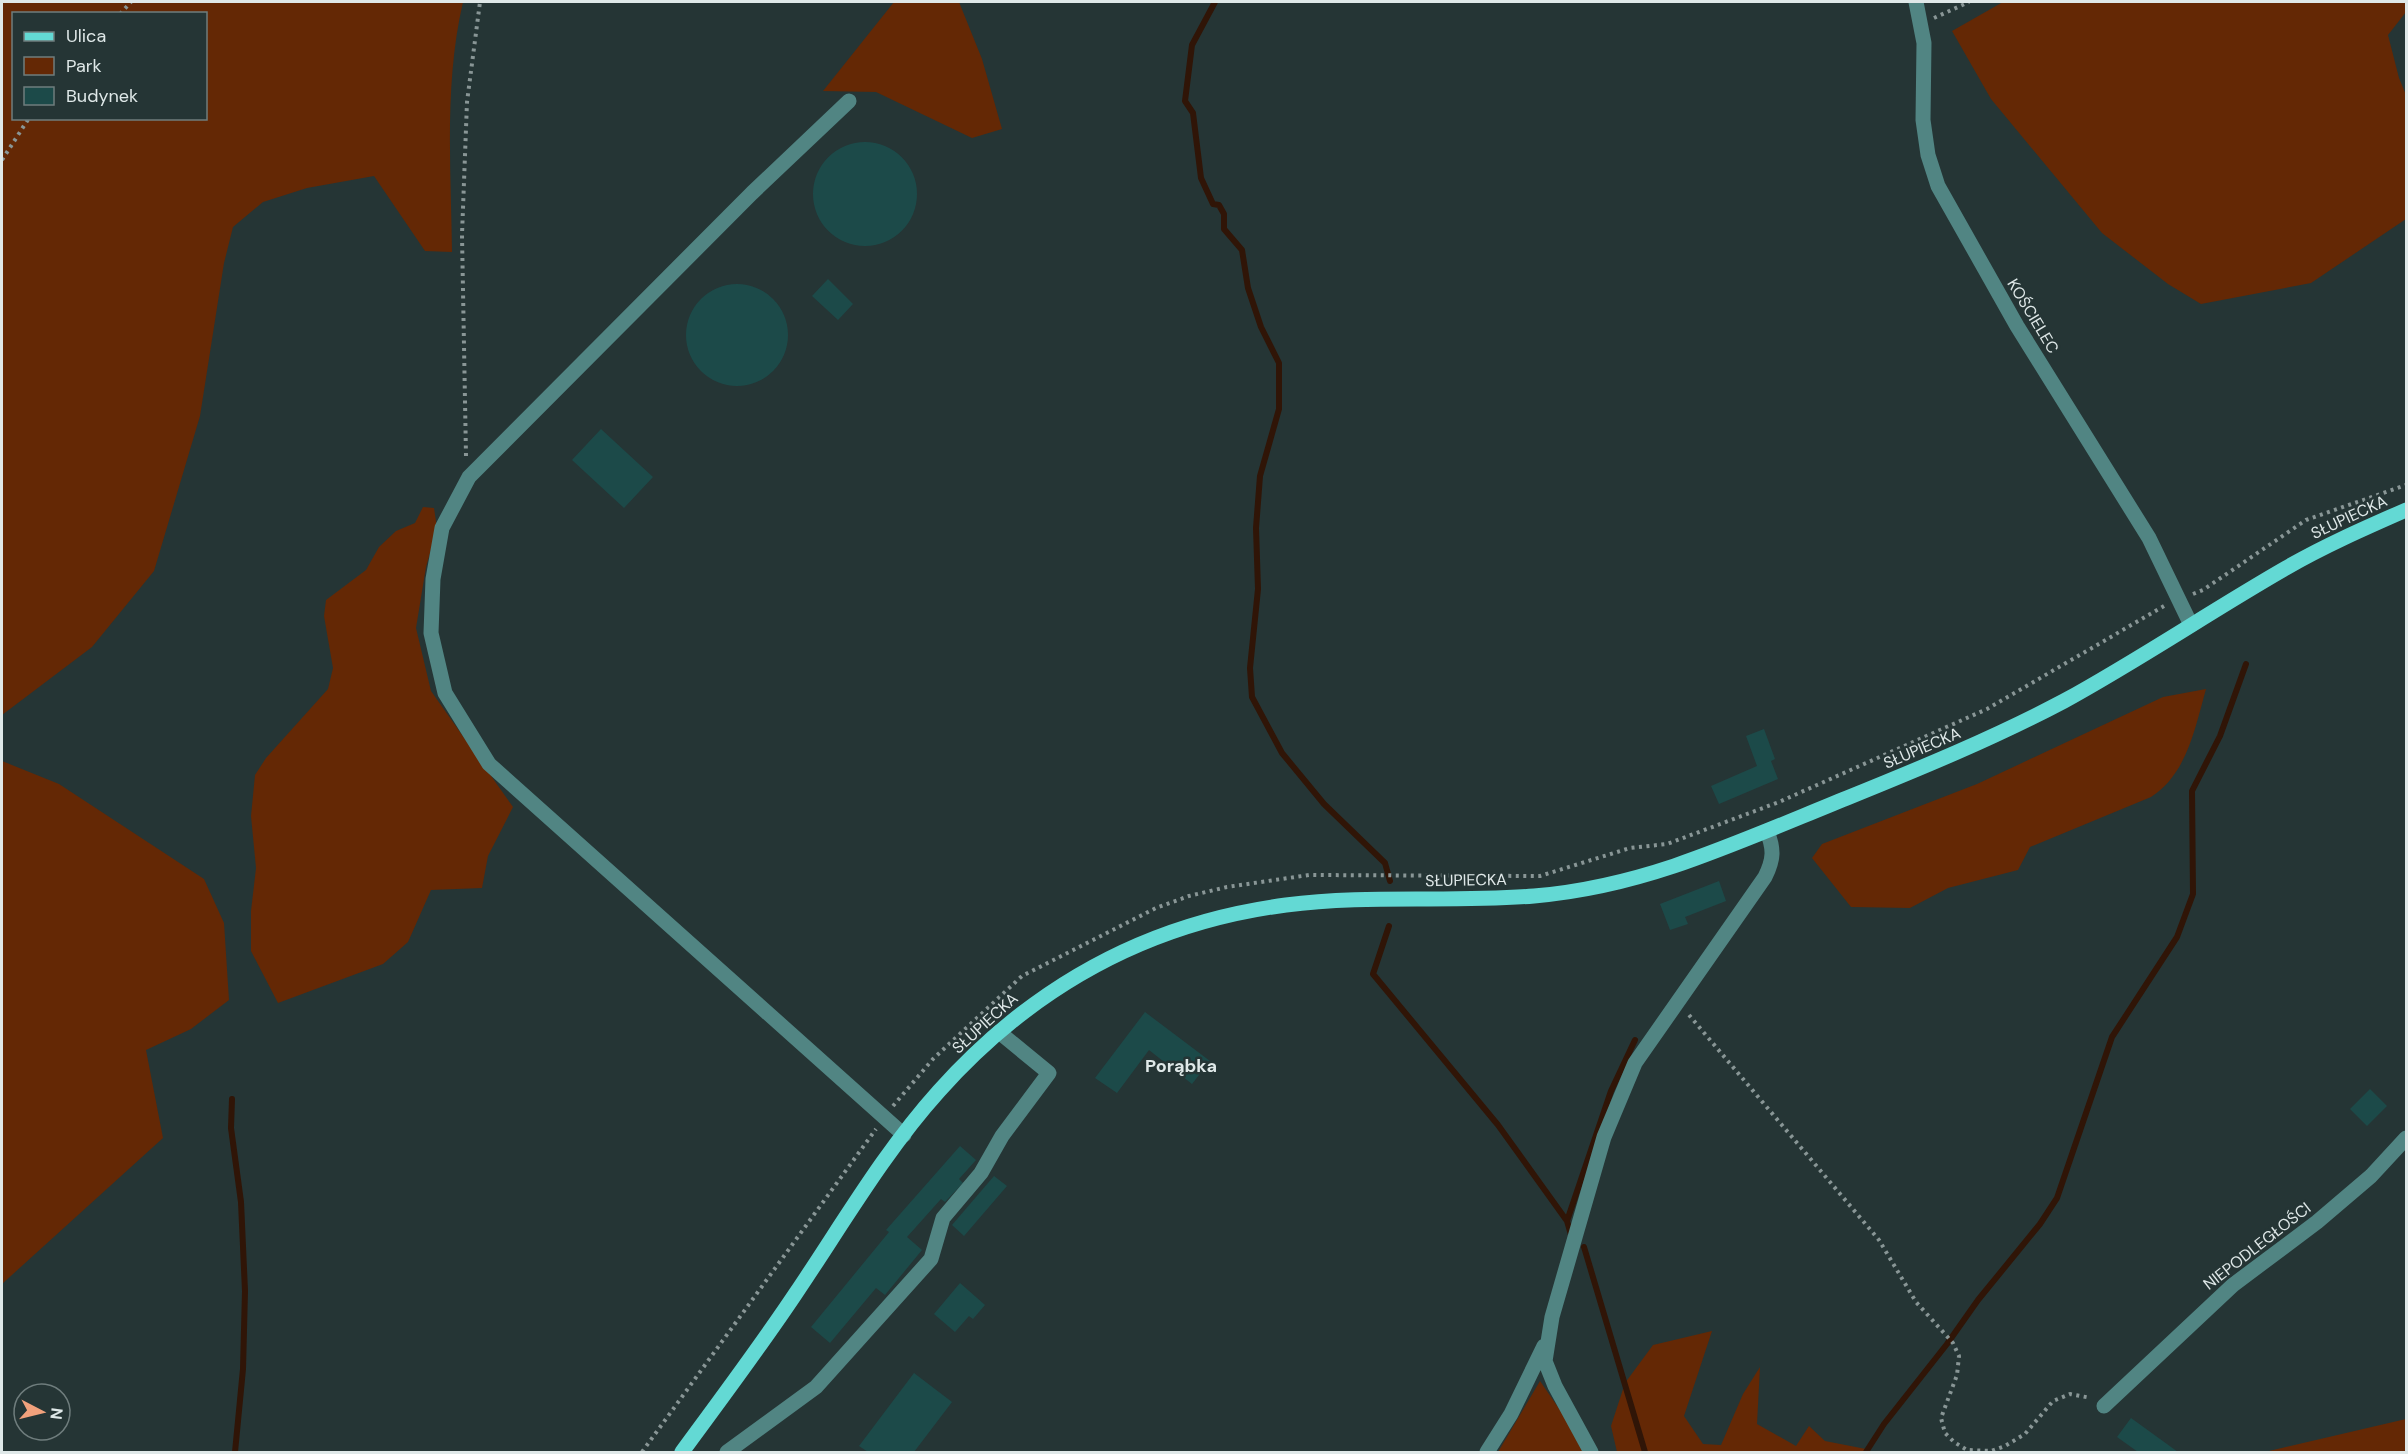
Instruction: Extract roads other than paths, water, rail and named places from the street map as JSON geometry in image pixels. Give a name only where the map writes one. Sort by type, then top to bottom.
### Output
[{"type":"main road","name":"SŁUPIECKA","points":[[682,1452],[778,1320],[904,1135],[939,1091],[999,1032],[1045,994],[1095,964],[1181,928],[1229,915],[1310,902],[1504,898],[1589,889],[1676,865],[1767,831],[2007,730],[2069,698],[2289,566],[2406,510]]},
{"type":"street","name":"KOŚCIELEC","points":[[1916,2],[1922,24],[1923,120],[1928,155],[1938,186],[2017,326],[2149,538],[2191,625]]},
{"type":"street","points":[[849,101],[745,200],[469,477],[442,528],[433,579],[431,633],[445,693],[489,764],[904,1135]]},
{"type":"street","points":[[1487,1452],[1534,1370],[1547,1337],[1604,1137],[1618,1099],[1635,1063],[1765,877],[1772,863],[1774,849],[1767,831]]},
{"type":"street","points":[[727,1452],[816,1387],[931,1260],[943,1218],[981,1173],[1002,1136],[1049,1073],[999,1032]]},
{"type":"street","name":"NIEPODLEGŁOŚCI","points":[[2104,1406],[2233,1285],[2317,1222],[2371,1176],[2406,1138]]},
{"type":"street","points":[[1547,1337],[1545,1361],[1555,1386],[1591,1452]]},
{"type":"waterway","points":[[1215,2],[1192,45],[1185,101],[1193,113],[1201,178],[1213,204],[1219,205],[1224,214],[1224,229],[1242,250],[1248,288],[1261,327],[1279,363],[1279,409],[1260,476],[1256,528],[1258,589],[1250,668],[1252,697],[1282,753],[1324,804],[1385,863],[1390,881]]},
{"type":"waterway","points":[[1866,1452],[1884,1424],[1947,1344],[1978,1300],[2040,1224],[2057,1198],[2112,1037],[2177,937],[2193,894],[2192,791],[2220,736],[2246,664]]},
{"type":"waterway","points":[[1389,926],[1373,974],[1498,1125],[1567,1221],[1571,1235]]},
{"type":"waterway","points":[[1567,1221],[1611,1091],[1635,1040]]},
{"type":"waterway","points":[[232,1099],[231,1128],[241,1202],[245,1291],[243,1369],[235,1452]]},
{"type":"waterway","points":[[1584,1247],[1645,1452]]},
{"type":"district","name":"Porąbka","points":[[1181,1066]]}]
